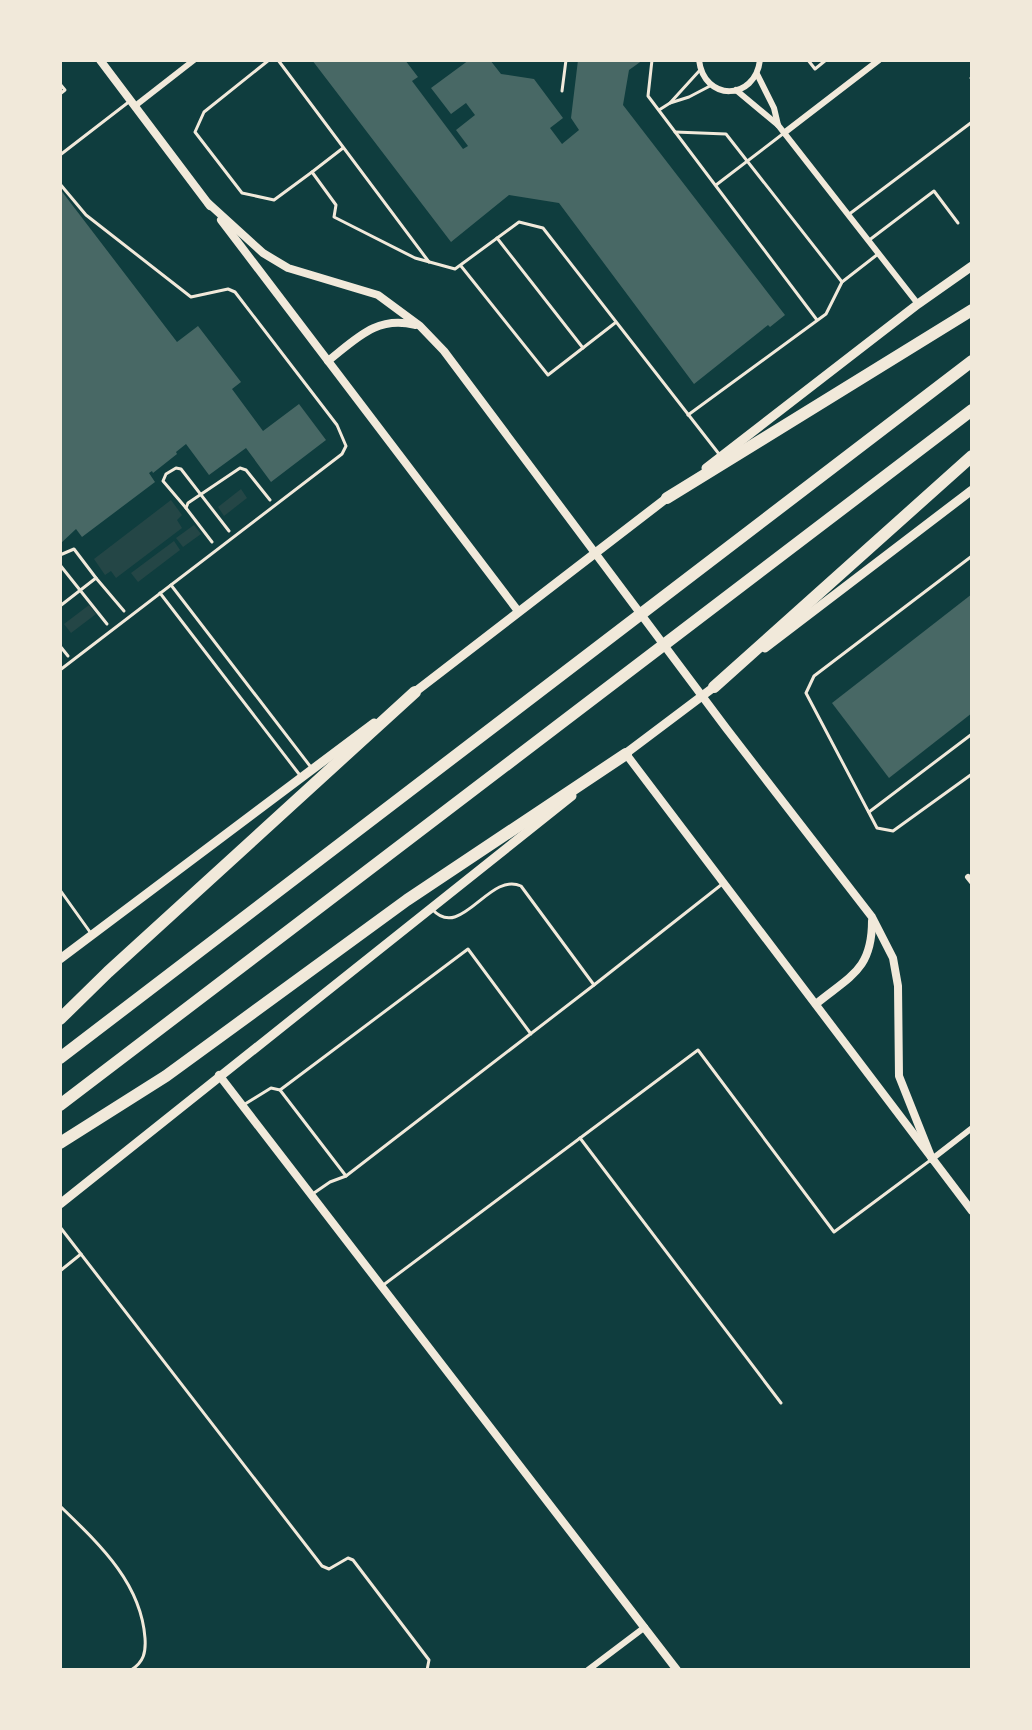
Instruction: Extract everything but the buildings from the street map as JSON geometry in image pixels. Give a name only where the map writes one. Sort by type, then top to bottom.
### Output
[{"type":"highway","points":[[667,498],[972,310]]},
{"type":"highway","points":[[60,1058],[972,361]]},
{"type":"highway","points":[[60,1105],[972,410]]},
{"type":"highway","points":[[714,687],[972,456]]},
{"type":"highway","points":[[60,1019],[415,692]]},
{"type":"highway","points":[[60,1143],[166,1076],[407,900],[626,754]]},
{"type":"main road","points":[[60,959],[415,692],[918,304],[972,266]]},
{"type":"main road","points":[[60,1204],[626,754],[969,493]]},
{"type":"street","points":[[100,60],[518,611]]},
{"type":"street","points":[[133,103],[194,60]]},
{"type":"street","points":[[699,60],[700,70],[711,86],[720,90],[736,90],[749,84],[757,74],[760,60]]},
{"type":"street","points":[[784,133],[879,60]]},
{"type":"street","points":[[757,74],[774,108],[778,125]]},
{"type":"street","points":[[736,90],[778,125],[918,304]]},
{"type":"street","points":[[208,203],[263,253],[288,268],[378,295],[420,326],[466,378],[726,728],[872,917],[893,958],[898,986],[899,1076],[932,1159]]},
{"type":"street","points":[[328,361],[380,325],[397,320],[420,326]]},
{"type":"street","points":[[626,754],[972,1211]]},
{"type":"street","points":[[816,1004],[867,959],[872,943],[872,917]]},
{"type":"street","points":[[219,1075],[677,1670]]},
{"type":"street","points":[[932,1159],[972,1128]]},
{"type":"street","points":[[588,1670],[645,1627]]},
{"type":"lane","points":[[269,60],[204,112],[195,132],[242,193],[274,200],[343,148]]},
{"type":"lane","points":[[278,60],[429,262]]},
{"type":"lane","points":[[562,91],[566,60]]},
{"type":"lane","points":[[652,60],[648,96],[817,320]]},
{"type":"lane","points":[[808,60],[815,69],[826,60]]},
{"type":"lane","points":[[670,103],[700,70]]},
{"type":"lane","points":[[60,84],[65,90],[60,94]]},
{"type":"lane","points":[[659,110],[711,86]]},
{"type":"lane","points":[[60,155],[133,103]]},
{"type":"lane","points":[[848,215],[972,122]]},
{"type":"lane","points":[[675,132],[726,134],[842,282]]},
{"type":"lane","points":[[716,185],[784,133]]},
{"type":"lane","points":[[312,172],[336,205],[334,217],[415,258],[455,269],[519,222],[543,228],[721,457]]},
{"type":"lane","points":[[60,184],[86,215],[191,297],[228,289],[235,292],[337,425],[346,446],[342,454],[60,670]]},
{"type":"lane","points":[[868,241],[934,191],[958,223]]},
{"type":"lane","points":[[497,238],[583,348]]},
{"type":"lane","points":[[688,415],[826,314],[842,282],[879,254]]},
{"type":"lane","points":[[460,265],[548,375],[615,323]]},
{"type":"lane","points":[[969,493],[972,505]]},
{"type":"lane","points":[[972,556],[814,676],[806,693],[877,828],[893,831],[972,774]]},
{"type":"lane","points":[[171,585],[312,769]]},
{"type":"lane","points":[[160,593],[301,777]]},
{"type":"lane","points":[[869,812],[972,734]]},
{"type":"lane","points":[[431,908],[438,916],[447,919],[466,912],[502,885],[512,882],[521,886],[594,985]]},
{"type":"lane","points":[[312,1195],[330,1182],[346,1176],[724,883]]},
{"type":"lane","points":[[60,890],[92,935]]},
{"type":"lane","points":[[280,1090],[468,949],[531,1034]]},
{"type":"lane","points":[[382,1286],[698,1050],[834,1232],[932,1159]]},
{"type":"lane","points":[[243,1105],[271,1088],[280,1090],[346,1176]]},
{"type":"lane","points":[[580,1138],[781,1403]]},
{"type":"lane","points":[[60,1227],[322,1566],[329,1569],[342,1560],[353,1560],[429,1660],[427,1670]]},
{"type":"lane","points":[[60,1271],[81,1254]]},
{"type":"lane","points":[[60,1506],[99,1544],[132,1588],[144,1623],[146,1653],[138,1666],[131,1670]]},
{"type":"path","points":[[218,549],[163,481],[166,474],[176,468],[181,469],[234,537]]},
{"type":"path","points":[[186,508],[188,503],[240,468],[246,470],[275,506]]},
{"type":"path","points":[[60,555],[74,549],[128,617]]},
{"type":"path","points":[[60,565],[112,630]]},
{"type":"path","points":[[60,606],[96,578]]},
{"type":"shaded area","points":[[241,489],[247,498],[224,516],[218,507]]},
{"type":"shaded area","points":[[171,500],[182,515],[177,520],[182,528],[116,578],[111,571],[105,575],[94,559]]},
{"type":"shaded area","points":[[194,525],[201,534],[183,547],[176,538]]},
{"type":"shaded area","points":[[174,541],[180,550],[138,582],[131,573]]},
{"type":"shaded area","points":[[89,605],[96,614],[71,633],[64,624]]}]
